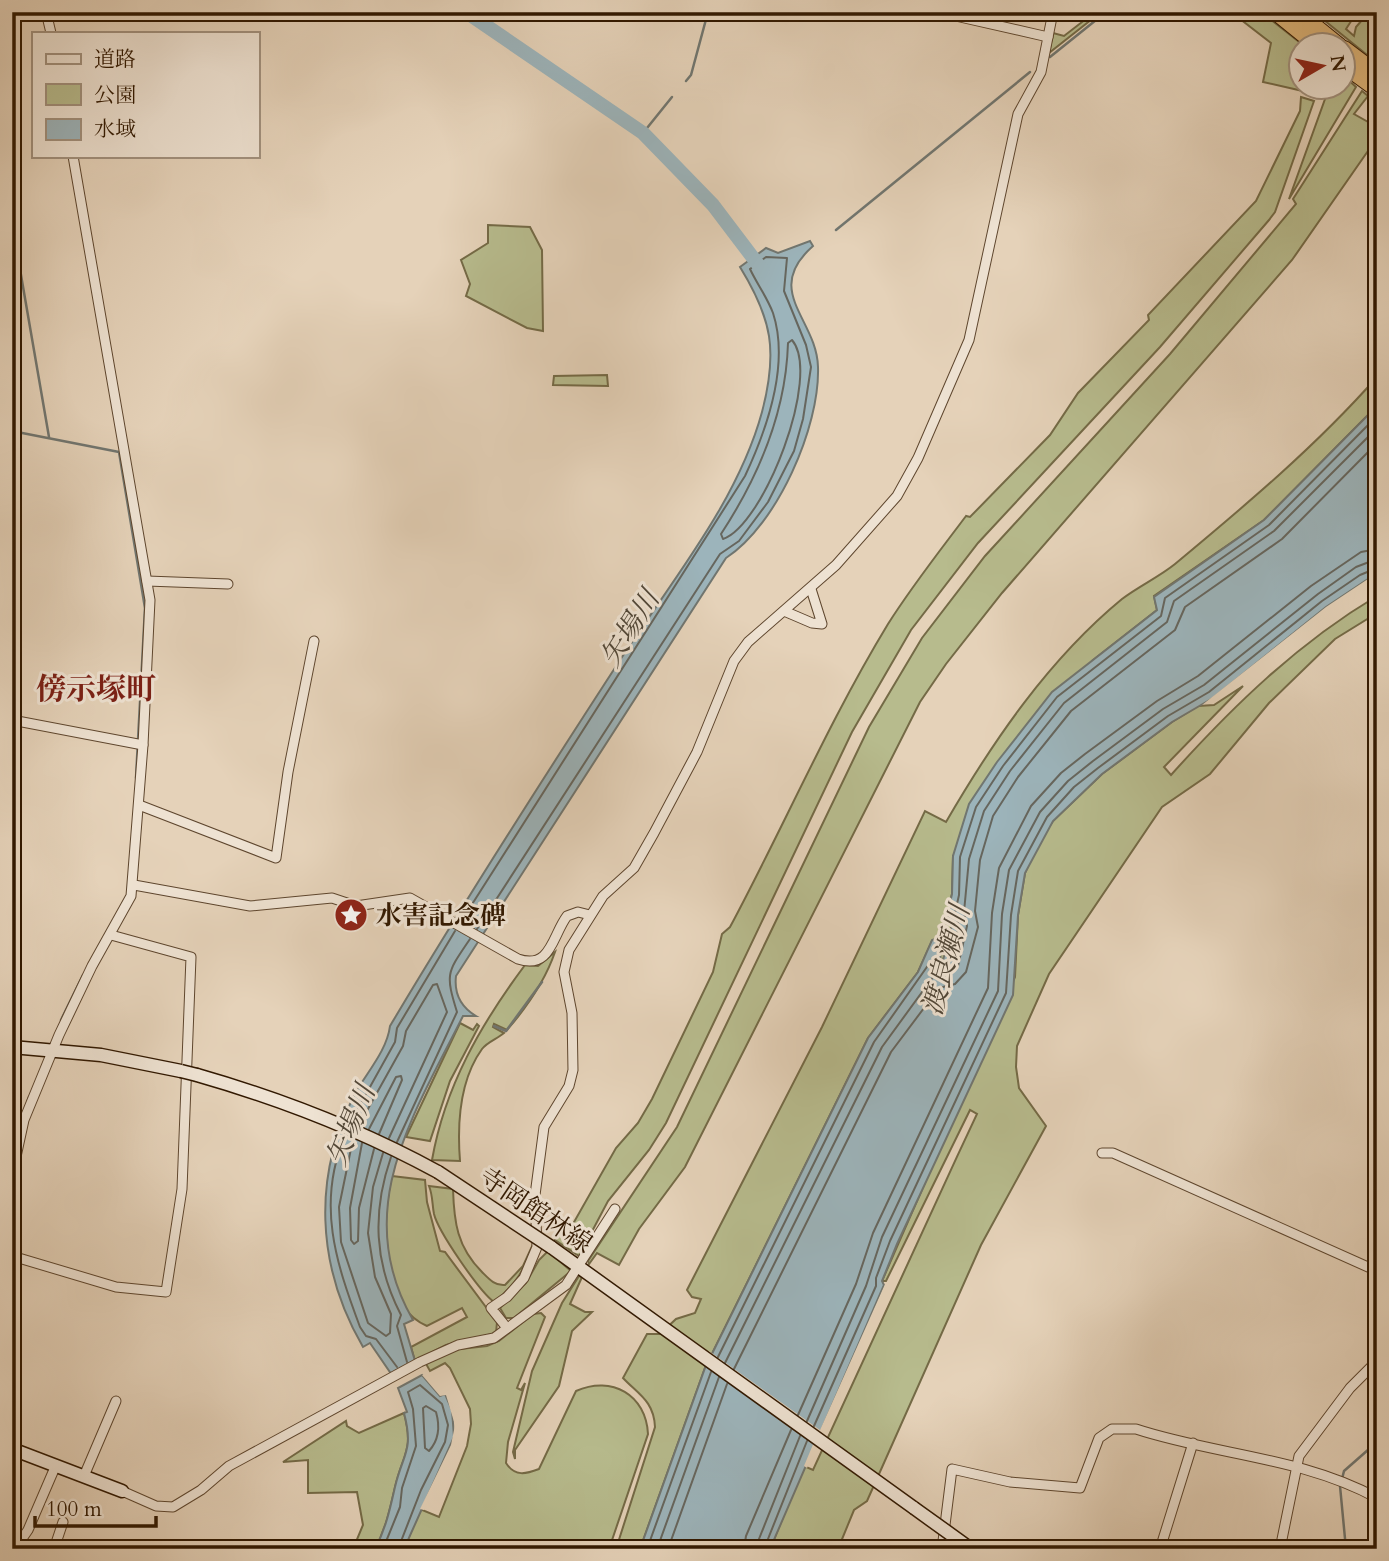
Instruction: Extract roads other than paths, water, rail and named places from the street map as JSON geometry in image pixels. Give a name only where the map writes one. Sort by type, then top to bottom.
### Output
[{"type":"highway","points":[[1276,12],[1301,32]]},
{"type":"highway","points":[[1297,12],[1322,32]]},
{"type":"highway","points":[[1358,65],[1376,84]]},
{"type":"highway","points":[[1358,74],[1376,84]]},
{"type":"main road","name":"寺岡館林線","points":[[12,1047],[54,1049],[181,1071],[310,1112],[418,1161],[581,1268],[971,1549]]},
{"type":"main road","points":[[12,1449],[121,1491]]},
{"type":"street","points":[[46,12],[51,32]]},
{"type":"street","points":[[938,12],[1048,37]]},
{"type":"street","points":[[507,1328],[491,1308],[517,1288],[534,1259],[538,1236],[535,1195],[544,1127],[573,1077],[572,1013],[565,965],[569,950],[603,896],[634,868],[654,833],[698,752],[734,660],[748,642],[836,565],[897,496],[918,458],[969,340],[1018,114],[1041,72],[1053,12]]},
{"type":"street","points":[[12,1175],[24,1120],[77,995],[111,935],[134,886],[143,745],[150,607],[147,581],[74,158]]},
{"type":"street","points":[[147,581],[228,584]]},
{"type":"street","points":[[784,611],[821,624],[811,589]]},
{"type":"street","points":[[139,805],[276,858],[288,772],[314,641]]},
{"type":"street","points":[[12,720],[143,745]]},
{"type":"street","points":[[134,886],[250,906],[332,898],[356,906],[415,899],[518,959],[530,961],[544,957],[567,916],[578,912],[590,915]]},
{"type":"street","points":[[12,1256],[116,1287],[166,1292],[182,1189],[191,957],[111,935]]},
{"type":"street","points":[[1102,1153],[1113,1153],[1377,1271]]},
{"type":"street","points":[[121,1491],[156,1506],[173,1507],[201,1490],[229,1466],[391,1377],[458,1345],[494,1338],[566,1285],[581,1268],[615,1209]]},
{"type":"street","points":[[1280,1549],[1296,1466],[1307,1443],[1377,1361]]},
{"type":"street","points":[[84,1476],[116,1401]]},
{"type":"street","points":[[942,1549],[952,1469],[1010,1482],[1080,1488],[1099,1438],[1112,1429],[1136,1429],[1296,1466],[1349,1482],[1377,1497]]},
{"type":"street","points":[[1160,1549],[1193,1443]]},
{"type":"street","points":[[15,1549],[28,1530],[56,1465]]},
{"type":"street","points":[[54,1549],[64,1522]]},
{"type":"water","points":[[810,241],[813,246],[799,262],[792,277],[792,291],[815,350],[818,367],[817,391],[812,418],[792,473],[762,523],[745,543],[726,558],[456,976],[460,999],[476,1016],[463,1016],[425,1090],[396,1165],[388,1202],[387,1241],[395,1280],[413,1320],[404,1324],[415,1361],[394,1378],[370,1343],[363,1347],[347,1316],[329,1253],[325,1220],[326,1188],[342,1123],[356,1092],[381,1052],[390,1026],[447,932],[594,700],[703,538],[737,476],[762,412],[771,353],[759,303],[740,267],[766,248],[778,253]]},
{"type":"water","name":"渡良瀬川","points":[[1377,406],[1377,573],[1326,607],[1213,698],[1172,722],[1102,774],[1053,821],[1025,873],[1018,915],[1013,995],[897,1244],[882,1281],[884,1285],[770,1549],[640,1549],[705,1368],[868,1038],[918,972],[932,940],[941,937],[940,972],[952,925],[947,915],[952,894],[953,856],[969,804],[997,762],[1052,692],[1157,610],[1154,597],[1264,520]]},
{"type":"water","points":[[422,1375],[440,1396],[445,1394],[452,1410],[454,1437],[404,1549],[375,1549],[382,1534],[408,1444],[404,1413],[407,1412],[398,1388]]},
{"type":"waterway","name":"矢場川","points":[[466,12],[643,133],[713,205],[763,271]]},
{"type":"waterway","points":[[686,81],[691,75],[708,12]]},
{"type":"waterway","points":[[1050,57],[1106,12]]},
{"type":"waterway","points":[[836,230],[1030,72]]},
{"type":"waterway","points":[[643,133],[672,97]]},
{"type":"waterway","points":[[12,223],[49,437]]},
{"type":"waterway","points":[[12,431],[119,452],[145,608],[136,778]]},
{"type":"waterway","points":[[61,1020],[83,975]]},
{"type":"waterway","points":[[494,1026],[506,1031],[542,982]]},
{"type":"waterway","points":[[17,1133],[29,1097]]},
{"type":"waterway","points":[[1342,1479],[1344,1471],[1377,1442]]},
{"type":"waterway","points":[[1340,1486],[1346,1549]]},
{"type":"place","name":"水害記念碑","points":[[351,915]]},
{"type":"district","name":"傍示塚町","points":[[96,689]]}]
